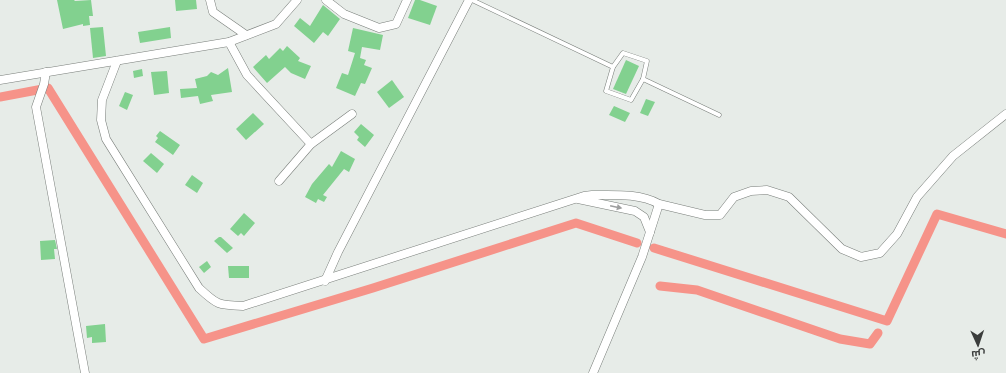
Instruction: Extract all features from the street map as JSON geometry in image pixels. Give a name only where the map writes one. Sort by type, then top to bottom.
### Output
[{"type":"street","points":[[210,0],[213,12],[246,35]]},
{"type":"street","points":[[0,80],[229,42],[276,24],[297,0]]},
{"type":"street","points":[[326,0],[344,14],[379,28],[396,24],[407,0]]},
{"type":"street","points":[[325,281],[338,252],[469,0]]},
{"type":"street","points":[[229,42],[248,75],[311,144]]},
{"type":"street","points":[[117,60],[102,100],[101,120],[106,139],[199,288],[221,306],[243,306],[325,281],[584,196],[609,195],[639,197],[659,204],[705,215],[720,215],[734,196],[751,191],[768,190],[789,197],[842,249],[861,256],[880,253],[897,234],[917,197],[953,156],[1006,114]]},
{"type":"street","points":[[46,72],[44,84],[36,106],[85,373]]},
{"type":"street","points":[[279,181],[311,144],[352,114]]},
{"type":"street","points":[[578,199],[635,212],[644,217],[650,232]]},
{"type":"street","points":[[593,373],[642,257],[659,204]]},
{"type":"lane","points":[[472,0],[614,67]]},
{"type":"lane","points":[[623,53],[647,61],[643,79],[631,100],[606,91],[614,67],[623,53]]},
{"type":"lane","points":[[643,79],[719,115]]},
{"type":"building","points":[[57,0],[91,0],[93,16],[89,16],[90,25],[83,26],[83,24],[63,29]]},
{"type":"building","points":[[175,0],[196,0],[197,9],[176,11]]},
{"type":"building","points":[[415,0],[420,0],[437,6],[430,25],[408,18]]},
{"type":"building","points":[[323,5],[340,19],[328,36],[323,32],[314,43],[294,26],[300,18],[310,26]]},
{"type":"building","points":[[103,27],[106,56],[93,58],[90,28]]},
{"type":"building","points":[[170,27],[171,38],[140,43],[138,32]]},
{"type":"building","points":[[353,28],[383,35],[380,50],[362,47],[360,58],[366,60],[364,65],[372,68],[365,84],[361,83],[355,96],[336,88],[342,73],[348,75],[355,53],[348,51]]},
{"type":"building","points":[[287,46],[300,58],[298,61],[311,66],[305,79],[291,73],[285,67],[267,83],[253,67],[266,55],[269,59],[280,48],[283,51]]},
{"type":"building","points":[[626,60],[639,66],[626,94],[613,89]]},
{"type":"building","points":[[228,68],[232,92],[211,95],[213,101],[200,104],[198,96],[181,98],[180,89],[197,88],[195,79],[207,76],[211,72],[218,75]]},
{"type":"building","points":[[142,69],[143,76],[134,78],[133,71]]},
{"type":"building","points":[[167,71],[169,93],[154,95],[151,72]]},
{"type":"building","points":[[392,80],[404,97],[389,108],[377,92]]},
{"type":"building","points":[[125,92],[133,95],[127,110],[119,106]]},
{"type":"building","points":[[646,99],[655,102],[648,116],[640,113]]},
{"type":"building","points":[[614,106],[630,113],[625,122],[609,115]]},
{"type":"building","points":[[253,113],[264,124],[246,140],[236,129]]},
{"type":"building","points":[[361,124],[374,135],[365,147],[357,140],[359,137],[354,132]]},
{"type":"building","points":[[160,131],[180,145],[173,155],[155,142],[158,138],[156,136]]},
{"type":"building","points":[[341,151],[355,159],[349,172],[344,169],[323,195],[327,197],[324,202],[318,199],[316,203],[305,197],[312,184],[329,164],[332,167]]},
{"type":"building","points":[[151,153],[164,164],[157,173],[143,161]]},
{"type":"building","points":[[192,175],[203,183],[197,193],[185,185]]},
{"type":"building","points":[[244,213],[255,223],[244,236],[241,233],[238,236],[230,229]]},
{"type":"building","points":[[221,237],[233,248],[227,253],[214,241]]},
{"type":"building","points":[[55,240],[57,249],[54,249],[55,259],[41,260],[40,241]]},
{"type":"building","points":[[207,261],[211,267],[204,273],[199,267]]},
{"type":"building","points":[[228,266],[249,266],[249,278],[229,278]]},
{"type":"building","points":[[105,324],[106,342],[92,343],[92,337],[87,338],[86,326]]},
{"type":"waterway","points":[[0,97],[48,88],[204,339],[373,288],[576,223],[637,243]]},
{"type":"waterway","points":[[654,248],[887,321],[937,214],[1006,234]]},
{"type":"waterway","points":[[660,286],[697,290],[840,339],[870,344],[878,333]]}]
